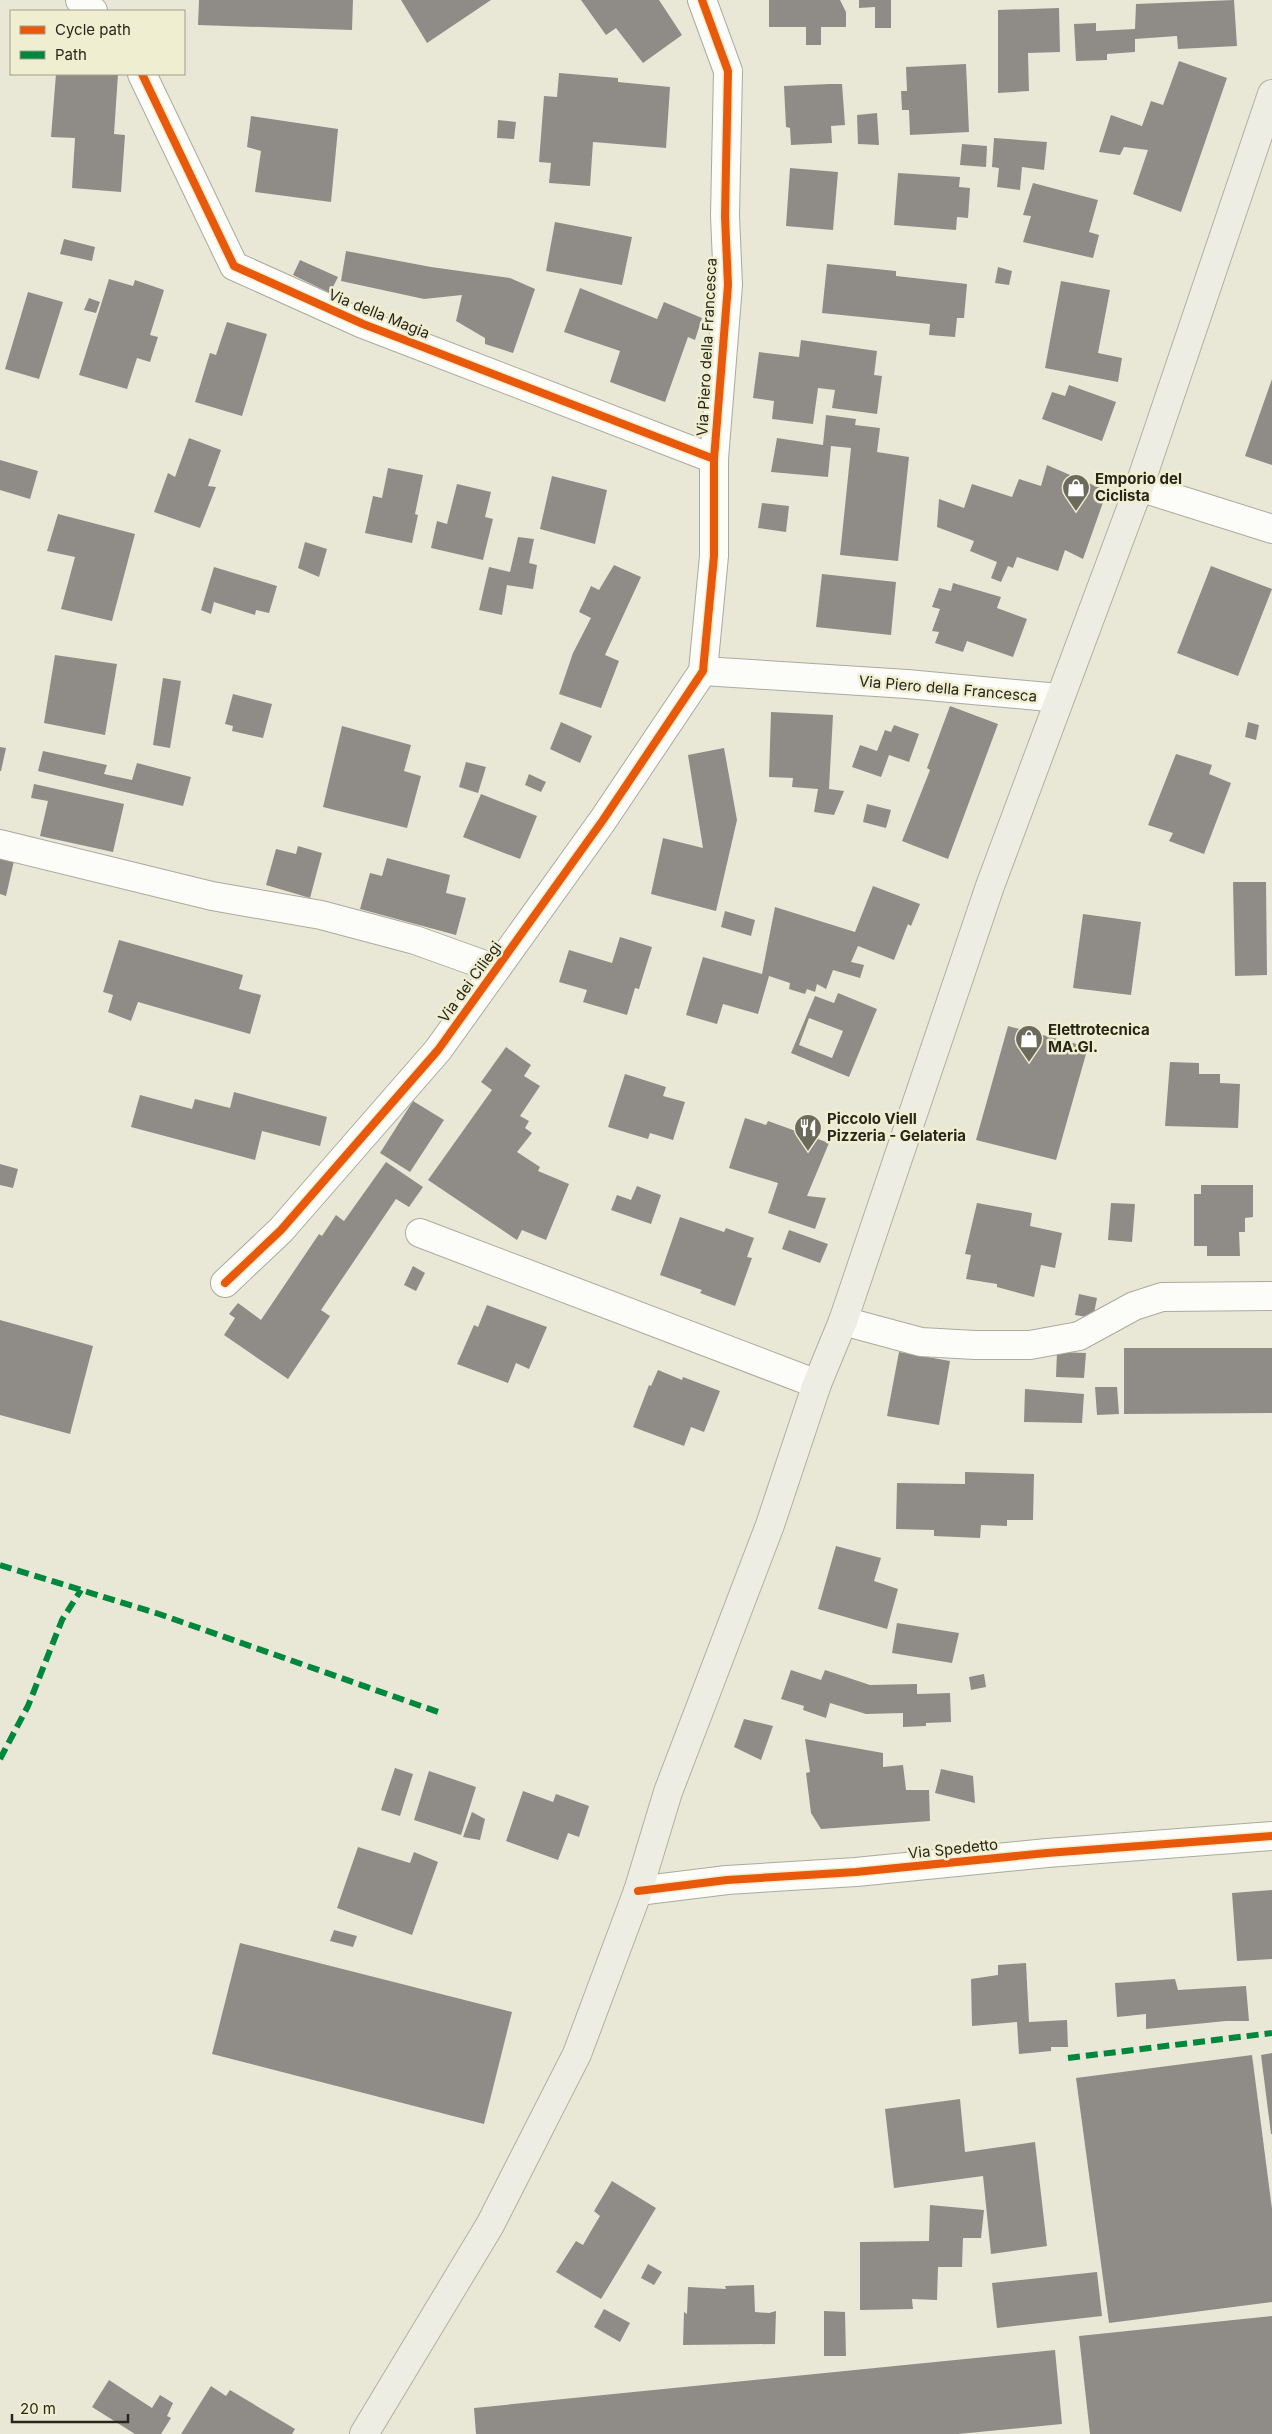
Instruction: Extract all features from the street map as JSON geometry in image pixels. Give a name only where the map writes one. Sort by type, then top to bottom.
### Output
[{"type":"main road","points":[[364,2434],[490,2225],[577,2054],[638,1891],[668,1792],[770,1526],[817,1384],[843,1321],[990,886],[1139,487],[1272,94]]},
{"type":"street","points":[[80,0],[92,10]]},
{"type":"street","name":"Via Piero della Francesca","points":[[702,0],[728,71],[725,216],[728,285],[714,459],[714,556],[703,670],[907,684],[1059,698]]},
{"type":"street","name":"Via della Magia","points":[[142,75],[234,266],[363,324],[714,459]]},
{"type":"street","points":[[1139,487],[1272,529]]},
{"type":"street","name":"Via dei Ciliegi","points":[[225,1283],[281,1230],[438,1050],[604,820],[703,670]]},
{"type":"street","points":[[0,844],[212,896],[321,915],[415,940],[496,969]]},
{"type":"street","points":[[420,1233],[817,1384]]},
{"type":"street","points":[[843,1321],[922,1342],[975,1345],[1030,1345],[1079,1336],[1134,1306],[1162,1297],[1272,1296]]},
{"type":"street","name":"Via Spedetto","points":[[638,1891],[727,1880],[856,1872],[1047,1853],[1272,1836]]},
{"type":"building","points":[[199,0],[353,0],[352,30],[198,25]]},
{"type":"building","points":[[401,0],[491,0],[427,43]]},
{"type":"building","points":[[581,0],[659,0],[682,35],[643,63],[616,28],[606,35]]},
{"type":"building","points":[[769,0],[840,0],[846,12],[846,27],[821,27],[821,45],[806,45],[806,27],[769,27]]},
{"type":"building","points":[[859,0],[891,0],[891,28],[875,28],[875,7],[859,8]]},
{"type":"building","points":[[1234,0],[1237,46],[1178,49],[1177,36],[1135,39],[1135,52],[1107,54],[1107,60],[1076,61],[1074,24],[1096,23],[1096,31],[1135,29],[1136,4]]},
{"type":"building","points":[[1059,8],[1060,52],[1028,53],[1029,91],[998,93],[998,10]]},
{"type":"building","points":[[1179,61],[1227,78],[1181,212],[1133,194],[1148,150],[1124,147],[1120,155],[1099,152],[1111,115],[1142,126],[1151,101],[1163,105]]},
{"type":"building","points":[[966,64],[969,132],[910,135],[909,110],[902,110],[901,91],[907,91],[906,67]]},
{"type":"building","points":[[559,73],[618,78],[618,82],[670,87],[666,148],[593,142],[590,186],[549,183],[551,163],[539,162],[544,96],[557,97]]},
{"type":"building","points":[[56,75],[118,75],[114,134],[125,135],[121,192],[72,188],[75,138],[51,137]]},
{"type":"building","points":[[842,84],[845,125],[831,126],[832,143],[791,145],[790,128],[786,127],[784,86]]},
{"type":"building","points":[[877,113],[879,145],[858,144],[857,115]]},
{"type":"building","points":[[251,116],[338,129],[331,202],[255,192],[261,151],[247,147]]},
{"type":"building","points":[[498,120],[516,122],[514,139],[497,138]]},
{"type":"building","points":[[994,138],[1047,142],[1044,170],[1022,167],[1020,190],[997,187],[999,168],[992,167]]},
{"type":"building","points":[[962,144],[987,146],[986,167],[960,165]]},
{"type":"building","points":[[790,168],[838,172],[833,230],[786,226]]},
{"type":"building","points":[[898,173],[960,177],[959,187],[970,188],[968,218],[957,217],[956,230],[894,225]]},
{"type":"building","points":[[1033,183],[1098,200],[1089,232],[1099,235],[1093,258],[1023,242],[1031,216],[1023,215]]},
{"type":"building","points":[[555,222],[632,237],[622,285],[546,271]]},
{"type":"building","points":[[64,239],[95,247],[92,261],[60,254]]},
{"type":"building","points":[[346,251],[431,267],[510,278],[535,289],[513,353],[485,344],[485,338],[456,321],[462,295],[424,299],[341,281]]},
{"type":"building","points":[[300,260],[338,277],[330,293],[293,275]]},
{"type":"building","points":[[827,264],[896,271],[896,276],[967,284],[964,318],[957,318],[955,337],[929,335],[930,324],[822,313]]},
{"type":"building","points":[[998,267],[1012,271],[1009,285],[995,283]]},
{"type":"building","points":[[109,279],[133,286],[135,280],[164,290],[150,335],[158,337],[150,362],[137,358],[127,389],[79,375]]},
{"type":"building","points":[[1061,281],[1110,290],[1098,353],[1122,358],[1118,382],[1045,368]]},
{"type":"building","points":[[580,288],[657,319],[664,302],[702,318],[695,340],[688,337],[665,402],[610,382],[620,351],[564,332]]},
{"type":"building","points":[[28,292],[63,302],[39,379],[5,369]]},
{"type":"building","points":[[89,298],[100,302],[96,313],[84,310]]},
{"type":"building","points":[[227,322],[267,334],[242,416],[195,402],[210,353],[216,355]]},
{"type":"building","points":[[801,340],[877,351],[874,375],[882,376],[877,414],[832,408],[835,390],[818,388],[813,424],[772,419],[774,401],[753,398],[759,352],[799,357]]},
{"type":"building","points":[[1272,379],[1272,465],[1245,456]]},
{"type":"building","points":[[1069,385],[1116,402],[1102,441],[1042,419],[1052,392],[1065,396]]},
{"type":"building","points":[[826,415],[856,419],[855,425],[880,428],[877,452],[909,457],[898,561],[840,555],[851,448],[831,446],[828,477],[771,472],[777,438],[823,445]]},
{"type":"building","points":[[189,438],[221,450],[208,486],[216,487],[200,528],[154,512],[168,473],[175,477]]},
{"type":"building","points":[[0,460],[38,471],[30,499],[0,490]]},
{"type":"building","points":[[1047,465],[1107,491],[1083,559],[1065,550],[1058,571],[1017,557],[1013,568],[1008,566],[1001,582],[991,578],[997,562],[970,551],[974,541],[937,527],[939,499],[964,508],[972,484],[1012,497],[1019,479],[1041,486]]},
{"type":"building","points":[[388,468],[423,475],[415,514],[418,515],[412,543],[365,533],[373,496],[382,498]]},
{"type":"building","points":[[552,476],[607,490],[595,544],[540,529]]},
{"type":"building","points":[[457,484],[491,492],[485,517],[493,519],[483,560],[431,548],[437,521],[447,524]]},
{"type":"building","points":[[762,503],[789,506],[786,532],[758,528]]},
{"type":"building","points":[[58,514],[135,534],[112,621],[61,609],[75,557],[47,551]]},
{"type":"building","points":[[518,537],[534,539],[529,563],[537,565],[533,589],[507,585],[502,615],[479,610],[489,567],[510,572]]},
{"type":"building","points":[[305,542],[327,549],[319,577],[298,568]]},
{"type":"building","points":[[614,565],[641,577],[605,655],[619,661],[601,708],[559,694],[573,653],[591,618],[579,612],[591,586],[599,590]]},
{"type":"building","points":[[1211,566],[1272,589],[1238,676],[1177,653]]},
{"type":"building","points":[[214,567],[277,586],[269,613],[256,610],[255,615],[214,602],[211,614],[201,610]]},
{"type":"building","points":[[822,574],[896,582],[891,635],[816,627]]},
{"type":"building","points":[[953,583],[1001,597],[997,608],[1027,619],[1013,657],[967,641],[963,652],[935,643],[939,632],[932,631],[940,609],[932,607],[939,588],[951,591]]},
{"type":"building","points":[[55,655],[117,664],[105,735],[44,723]]},
{"type":"building","points":[[163,678],[181,681],[170,748],[153,745]]},
{"type":"building","points":[[233,694],[272,704],[263,738],[232,731],[233,726],[225,724]]},
{"type":"building","points":[[950,706],[998,724],[948,859],[902,841],[930,770],[927,768]]},
{"type":"building","points":[[771,712],[833,715],[829,789],[844,791],[834,815],[814,812],[818,789],[792,787],[793,778],[769,777]]},
{"type":"building","points":[[561,722],[592,736],[580,763],[550,749]]},
{"type":"building","points":[[1248,722],[1259,725],[1256,740],[1245,737]]},
{"type":"building","points":[[894,725],[919,734],[909,762],[889,755],[881,777],[852,767],[860,745],[877,751],[885,730],[891,732]]},
{"type":"building","points":[[342,726],[411,745],[404,771],[421,776],[407,828],[323,807]]},
{"type":"building","points":[[0,747],[6,748],[1,771],[0,771]]},
{"type":"building","points":[[724,748],[737,820],[716,911],[651,894],[663,838],[703,848],[688,755]]},
{"type":"building","points":[[43,751],[107,765],[104,774],[132,780],[137,763],[191,777],[183,806],[38,771]]},
{"type":"building","points":[[1176,754],[1212,765],[1209,774],[1231,783],[1204,854],[1169,841],[1173,833],[1148,825]]},
{"type":"building","points":[[466,762],[486,767],[478,793],[459,787]]},
{"type":"building","points":[[529,774],[546,782],[541,792],[525,785]]},
{"type":"building","points":[[34,784],[124,804],[113,852],[40,836],[48,801],[31,798]]},
{"type":"building","points":[[481,794],[537,816],[520,859],[463,837]]},
{"type":"building","points":[[867,804],[891,810],[886,828],[863,822]]},
{"type":"building","points":[[298,846],[322,853],[310,898],[266,885],[276,849],[296,854]]},
{"type":"building","points":[[0,857],[14,861],[6,896],[0,894]]},
{"type":"building","points":[[387,858],[450,875],[446,893],[466,898],[456,935],[360,909],[370,873],[382,876]]},
{"type":"building","points":[[1233,882],[1266,882],[1267,975],[1235,976]]},
{"type":"building","points":[[873,886],[920,904],[911,926],[908,924],[894,960],[858,946],[851,962],[864,965],[860,978],[833,970],[826,989],[817,984],[815,992],[807,989],[805,994],[789,989],[790,983],[769,976],[758,1014],[723,1004],[717,1024],[686,1015],[703,957],[762,974],[775,907],[855,932]]},
{"type":"building","points":[[725,911],[755,920],[751,936],[721,927]]},
{"type":"building","points":[[1083,914],[1141,922],[1131,995],[1073,988]]},
{"type":"building","points":[[620,937],[652,947],[639,989],[635,988],[627,1015],[583,1002],[587,990],[559,982],[569,950],[612,963]]},
{"type":"building","points":[[119,940],[243,975],[239,989],[261,995],[250,1034],[138,1002],[131,1021],[108,1012],[113,995],[103,992]]},
{"type":"building","points":[[838,993],[877,1009],[849,1077],[791,1053],[815,996],[834,1003]],"holes":[[[809,1018],[843,1031],[832,1058],[799,1045]]]},
{"type":"building","points":[[1008,1026],[1088,1047],[1056,1160],[976,1140]]},
{"type":"building","points":[[506,1047],[531,1065],[524,1076],[540,1086],[520,1116],[529,1121],[525,1128],[532,1133],[517,1152],[540,1167],[538,1171],[569,1184],[546,1240],[522,1230],[517,1240],[428,1180],[492,1090],[481,1082]]},
{"type":"building","points":[[1170,1062],[1199,1063],[1199,1074],[1220,1074],[1220,1083],[1240,1084],[1238,1128],[1165,1126]]},
{"type":"building","points":[[625,1074],[666,1087],[663,1096],[685,1102],[673,1140],[650,1133],[648,1139],[608,1127]]},
{"type":"building","points":[[234,1092],[327,1117],[320,1146],[262,1131],[255,1160],[131,1127],[140,1095],[192,1109],[195,1099],[230,1108]]},
{"type":"building","points":[[413,1101],[444,1120],[410,1172],[380,1153]]},
{"type":"building","points":[[745,1118],[766,1125],[768,1121],[829,1143],[807,1196],[826,1198],[815,1229],[768,1213],[778,1183],[729,1168]]},
{"type":"building","points":[[386,1162],[423,1187],[409,1207],[396,1199],[321,1310],[330,1316],[288,1379],[224,1335],[235,1318],[229,1314],[238,1303],[261,1320],[319,1234],[322,1236],[336,1215],[344,1221]]},
{"type":"building","points":[[0,1164],[18,1169],[13,1188],[0,1185]]},
{"type":"building","points":[[1201,1185],[1253,1185],[1253,1217],[1245,1218],[1245,1232],[1239,1232],[1240,1256],[1207,1256],[1207,1246],[1194,1246],[1194,1194],[1201,1194]]},
{"type":"building","points":[[637,1186],[661,1195],[651,1224],[611,1210],[617,1195],[631,1200]]},
{"type":"building","points":[[977,1203],[1032,1213],[1030,1226],[1062,1233],[1055,1268],[1041,1265],[1034,1297],[997,1287],[997,1284],[966,1279],[971,1255],[965,1254]]},
{"type":"building","points":[[1111,1203],[1135,1204],[1132,1242],[1108,1240]]},
{"type":"building","points":[[680,1217],[724,1232],[726,1228],[754,1238],[747,1257],[752,1258],[735,1306],[700,1293],[702,1290],[660,1275]]},
{"type":"building","points":[[789,1230],[828,1244],[820,1263],[782,1249]]},
{"type":"building","points":[[413,1266],[425,1273],[416,1291],[404,1285]]},
{"type":"building","points":[[1079,1294],[1097,1298],[1093,1318],[1075,1315]]},
{"type":"building","points":[[487,1305],[547,1327],[529,1369],[516,1363],[508,1383],[457,1364],[474,1325],[478,1327]]},
{"type":"building","points":[[0,1320],[93,1346],[70,1434],[0,1415]]},
{"type":"building","points":[[1124,1348],[1272,1348],[1272,1413],[1124,1414]]},
{"type":"building","points":[[899,1352],[950,1361],[939,1425],[887,1416]]},
{"type":"building","points":[[1057,1352],[1086,1353],[1084,1378],[1056,1377]]},
{"type":"building","points":[[658,1370],[682,1380],[683,1377],[720,1391],[704,1432],[691,1427],[684,1446],[633,1427],[649,1385],[651,1386]]},
{"type":"building","points":[[1095,1387],[1117,1387],[1119,1414],[1097,1415]]},
{"type":"building","points":[[1025,1389],[1084,1394],[1082,1423],[1024,1422]]},
{"type":"building","points":[[965,1472],[1034,1474],[1033,1520],[1007,1520],[1007,1526],[981,1525],[980,1538],[934,1536],[934,1530],[896,1529],[897,1483],[965,1484]]},
{"type":"building","points":[[836,1546],[881,1558],[874,1581],[898,1589],[887,1629],[818,1609]]},
{"type":"building","points":[[897,1623],[959,1633],[952,1663],[892,1653]]},
{"type":"building","points":[[791,1670],[821,1680],[825,1670],[870,1685],[917,1684],[917,1694],[950,1693],[951,1722],[926,1723],[926,1726],[903,1727],[903,1713],[866,1714],[830,1703],[826,1718],[803,1710],[804,1706],[781,1699]]},
{"type":"building","points":[[984,1674],[986,1687],[971,1690],[969,1677]]},
{"type":"building","points":[[744,1719],[773,1726],[761,1760],[734,1747]]},
{"type":"building","points":[[805,1739],[883,1753],[883,1767],[903,1765],[906,1790],[929,1790],[930,1821],[821,1829],[811,1813],[806,1773],[810,1772]]},
{"type":"building","points":[[395,1768],[413,1774],[400,1816],[381,1810]]},
{"type":"building","points":[[941,1769],[973,1776],[975,1803],[935,1793]]},
{"type":"building","points":[[429,1771],[476,1787],[461,1835],[414,1820]]},
{"type":"building","points":[[523,1791],[553,1802],[556,1794],[589,1806],[579,1837],[568,1833],[558,1860],[506,1841]]},
{"type":"building","points":[[472,1812],[485,1819],[480,1840],[463,1837]]},
{"type":"building","points":[[358,1847],[410,1863],[414,1852],[438,1862],[412,1935],[337,1908]]},
{"type":"building","points":[[1272,1890],[1272,1959],[1237,1961],[1232,1893]]},
{"type":"building","points":[[334,1930],[357,1936],[353,1947],[330,1941]]},
{"type":"building","points":[[240,1943],[512,2012],[484,2124],[212,2054]]},
{"type":"building","points":[[1026,1963],[1029,2022],[1067,2020],[1068,2047],[1051,2047],[1051,2051],[1019,2054],[1017,2022],[972,2026],[971,1979],[998,1975],[998,1965]]},
{"type":"building","points":[[1175,1979],[1178,1990],[1246,1986],[1249,2021],[1226,2021],[1146,2029],[1146,2014],[1117,2017],[1115,1983]]},
{"type":"building","points":[[1272,2053],[1272,2134],[1271,2134],[1261,2055]]},
{"type":"building","points":[[1252,2055],[1272,2209],[1272,2302],[1109,2323],[1076,2078]]},
{"type":"building","points":[[960,2099],[965,2152],[1035,2142],[1047,2246],[991,2254],[983,2176],[894,2188],[885,2109]]},
{"type":"building","points":[[612,2181],[656,2208],[601,2299],[556,2272],[576,2241],[583,2245],[600,2216],[594,2211]]},
{"type":"building","points":[[930,2205],[984,2210],[981,2238],[963,2238],[962,2267],[938,2267],[937,2300],[912,2299],[913,2309],[860,2310],[860,2242],[929,2241]]},
{"type":"building","points":[[648,2264],[662,2272],[654,2285],[641,2278]]},
{"type":"building","points":[[1097,2272],[1102,2316],[997,2328],[992,2283]]},
{"type":"building","points":[[754,2285],[755,2312],[769,2313],[776,2311],[775,2344],[683,2345],[684,2312],[687,2314],[688,2287],[726,2289],[725,2286]]},
{"type":"building","points":[[604,2309],[630,2323],[620,2342],[594,2327]]},
{"type":"building","points":[[824,2311],[845,2312],[846,2356],[824,2356]]},
{"type":"building","points":[[1272,2316],[1272,2434],[1090,2434],[1079,2336]]},
{"type":"building","points":[[1055,2350],[1062,2424],[958,2434],[476,2434],[474,2408]]},
{"type":"building","points":[[109,2380],[152,2408],[160,2395],[173,2403],[167,2416],[171,2418],[161,2434],[135,2434],[92,2407]]},
{"type":"building","points":[[211,2386],[226,2396],[230,2390],[295,2429],[292,2434],[181,2434]]},
{"type":"marked path","points":[[0,1565],[159,1614],[441,1713]]},
{"type":"marked path","points":[[0,1759],[28,1706],[62,1620],[81,1590]]},
{"type":"marked path","points":[[1068,2058],[1272,2033]]},
{"type":"cycle path","points":[[225,1283],[281,1230],[438,1050],[603,820],[703,671],[714,556],[714,459],[728,285],[725,216],[728,71],[702,0]]},
{"type":"cycle path","points":[[142,75],[234,266],[363,324],[714,459]]},
{"type":"cycle path","points":[[638,1891],[727,1880],[856,1872],[1047,1853],[1272,1836]]},
{"type":"place","name":"Emporio del Ciclista","points":[[1076,512]]},
{"type":"place","name":"Elettrotecnica MA.GI.","points":[[1029,1063]]},
{"type":"place","name":"Piccolo Viell Pizzeria - Gelateria","points":[[808,1152]]}]
